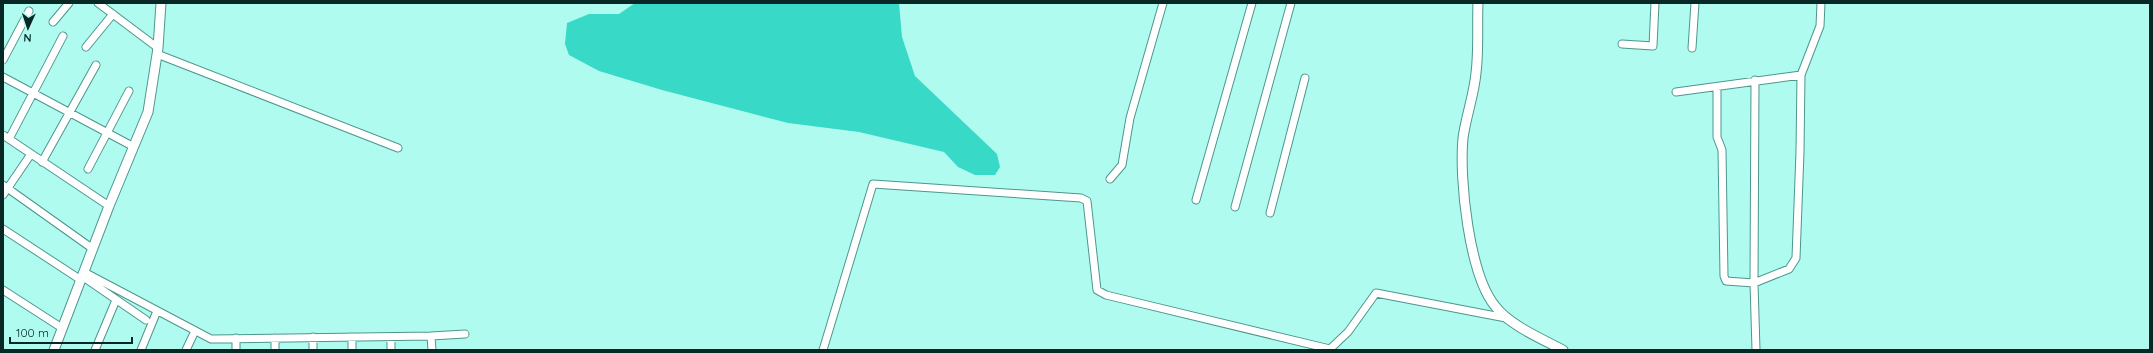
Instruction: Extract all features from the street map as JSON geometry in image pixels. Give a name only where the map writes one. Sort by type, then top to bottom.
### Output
[{"type":"main road","points":[[54,350],[109,206],[148,112],[158,51],[161,3]]},
{"type":"main road","points":[[1478,3],[1476,75],[1463,137],[1462,158],[1463,197],[1474,252],[1485,289],[1495,306],[1508,318],[1563,350]]},
{"type":"street","points":[[53,22],[69,3]]},
{"type":"street","points":[[98,3],[158,51],[398,148]]},
{"type":"street","points":[[1110,179],[1122,165],[1130,118],[1163,3]]},
{"type":"street","points":[[1196,200],[1252,3]]},
{"type":"street","points":[[1235,207],[1291,3]]},
{"type":"street","points":[[1622,44],[1653,46],[1655,3]]},
{"type":"street","points":[[1692,48],[1695,3]]},
{"type":"street","points":[[1717,87],[1717,137],[1722,150],[1724,276],[1726,281],[1732,283],[1754,282],[1789,269],[1796,258],[1801,75],[1820,26],[1820,3]]},
{"type":"street","points":[[3,60],[29,11]]},
{"type":"street","points":[[86,46],[113,14]]},
{"type":"street","points":[[63,36],[34,93],[6,137],[109,206]]},
{"type":"street","points":[[42,162],[96,65]]},
{"type":"street","points":[[1676,92],[1717,87],[1755,80],[1801,75]]},
{"type":"street","points":[[3,77],[134,147]]},
{"type":"street","points":[[1270,214],[1305,78]]},
{"type":"street","points":[[1755,80],[1754,282],[1756,350]]},
{"type":"street","points":[[88,169],[130,91]]},
{"type":"street","points":[[31,154],[4,190],[93,249]]},
{"type":"street","points":[[823,350],[873,184],[1081,198],[1087,201],[1097,290],[1106,295],[1330,349],[1348,332],[1376,293],[1508,318]]},
{"type":"street","points":[[3,229],[82,276],[146,320]]},
{"type":"street","points":[[82,276],[211,338],[391,337],[465,334]]},
{"type":"street","points":[[3,290],[62,328]]},
{"type":"street","points":[[95,350],[116,300]]},
{"type":"street","points":[[141,350],[157,311]]},
{"type":"street","points":[[186,350],[195,331]]},
{"type":"street","points":[[432,336],[432,350]]},
{"type":"street","points":[[352,337],[352,350]]},
{"type":"street","points":[[391,337],[391,350]]},
{"type":"street","points":[[236,338],[236,350]]},
{"type":"street","points":[[275,338],[276,350]]},
{"type":"street","points":[[313,338],[313,350]]},
{"type":"shaded area","points":[[635,3],[899,3],[902,37],[915,76],[997,154],[1000,167],[995,175],[975,175],[958,167],[944,152],[859,132],[788,123],[662,90],[599,71],[569,55],[565,44],[567,23],[589,14],[619,14]]}]
